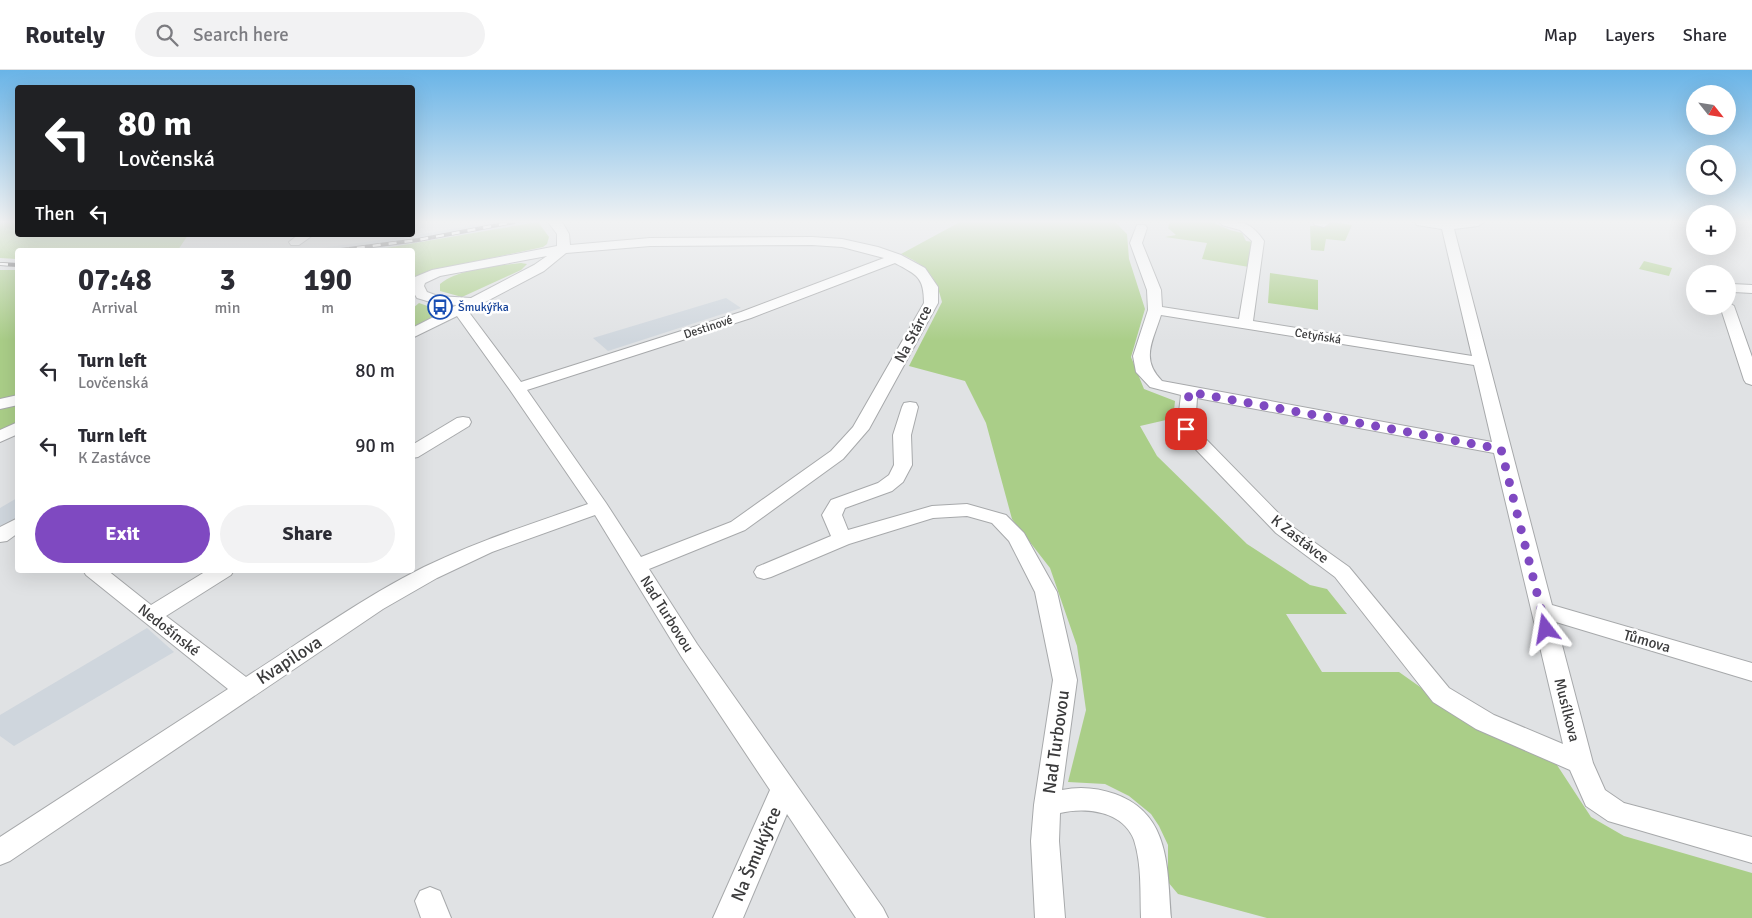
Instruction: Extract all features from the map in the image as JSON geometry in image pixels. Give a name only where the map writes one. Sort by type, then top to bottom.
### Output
[{"type":"street","points":[[466,306],[422,295],[418,286],[420,280],[437,273],[497,262]]},
{"type":"street","points":[[415,332],[539,268],[547,262]]},
{"type":"street","name":"Destinové","points":[[517,388],[746,315],[887,262]]},
{"type":"street","name":"Na Stárce","points":[[637,566],[738,526],[837,455],[860,429],[931,303],[931,287],[920,271],[903,262]]},
{"type":"street","points":[[1143,262],[1154,290],[1155,310],[1141,356],[1144,372],[1156,384],[1189,392],[1501,449]]},
{"type":"street","points":[[1245,324],[1255,262]]},
{"type":"street","name":"Musílkova","points":[[1455,262],[1580,763],[1595,798],[1617,813],[1752,850]]},
{"type":"street","points":[[1736,288],[1752,289]]},
{"type":"street","name":"Nad Turbovou","points":[[466,306],[517,388],[599,507],[689,650],[874,918]]},
{"type":"street","name":"Cetyňská","points":[[1155,310],[1481,362]]},
{"type":"street","points":[[1730,315],[1752,380]]},
{"type":"street","name":"K Zastávce","points":[[1189,392],[1186,429],[1283,530],[1342,572],[1441,695],[1485,722],[1580,763]]},
{"type":"street","points":[[0,404],[15,401]]},
{"type":"street","points":[[842,539],[832,515],[838,504],[885,487],[898,478],[903,465],[902,435],[910,407]]},
{"type":"street","points":[[415,451],[463,422]]},
{"type":"street","points":[[0,437],[15,429]]},
{"type":"street","name":"Kvapilova","points":[[0,852],[375,604],[430,573],[485,547],[599,507]]},
{"type":"street","points":[[764,572],[842,539],[932,512],[967,510],[999,519],[1017,538]]},
{"type":"street","points":[[0,536],[15,526]]},
{"type":"street","name":"Nad Turbovou","points":[[1017,538],[1046,592],[1064,680],[1047,805],[1045,841],[1050,918]]},
{"type":"street","name":"Nedošínské","points":[[97,573],[244,689]]},
{"type":"street","points":[[150,615],[219,573]]},
{"type":"street","name":"Tůmova","points":[[1542,610],[1752,672]]},
{"type":"street","name":"Na Šmukýřce","points":[[728,918],[784,789]]},
{"type":"street","name":"Nad Turbovou","points":[[1047,805],[1077,799],[1108,802],[1134,817],[1145,834],[1151,858],[1156,918]]},
{"type":"shaded area","points":[[726,298],[741,308],[608,351],[593,338]]},
{"type":"shaded area","points":[[15,499],[15,519],[0,529],[0,508]]},
{"type":"shaded area","points":[[147,628],[174,652],[14,746],[0,736],[0,715]]},
{"type":"green space","points":[[415,262],[474,262],[430,271],[415,277]]},
{"type":"green space","points":[[917,262],[1130,262],[1145,309],[1131,357],[1144,389],[1175,401],[1173,421],[1166,420],[1140,426],[1157,456],[1247,544],[1310,585],[1327,589],[1347,614],[1286,614],[1322,672],[1399,672],[1447,706],[1555,762],[1591,817],[1624,836],[1752,873],[1752,918],[1267,918],[1178,894],[1168,882],[1168,845],[1151,814],[1129,796],[1105,784],[1068,782],[1086,710],[1077,646],[1050,568],[1012,519],[986,423],[965,381],[909,366],[942,302],[933,278]]},
{"type":"green space","points":[[1217,262],[1250,262],[1249,267]]},
{"type":"green space","points":[[1644,262],[1672,268],[1669,276],[1639,269]]},
{"type":"green space","points":[[521,263],[527,264],[521,270],[462,297],[440,291],[440,284],[457,275],[478,269]]},
{"type":"green space","points":[[0,270],[15,270],[15,397],[0,401]]},
{"type":"green space","points":[[1270,273],[1318,280],[1318,310],[1268,303]]},
{"type":"green space","points":[[419,303],[447,313],[415,329],[415,306]]},
{"type":"green space","points":[[15,404],[15,424],[6,431],[0,429],[0,408]]},
{"type":"railway","points":[[0,264],[15,265]]},
{"type":"place","name":"Šmukýřka","points":[[440,307]]},
{"type":"route","points":[[1186,429],[1189,392],[1501,449],[1546,629]]}]
